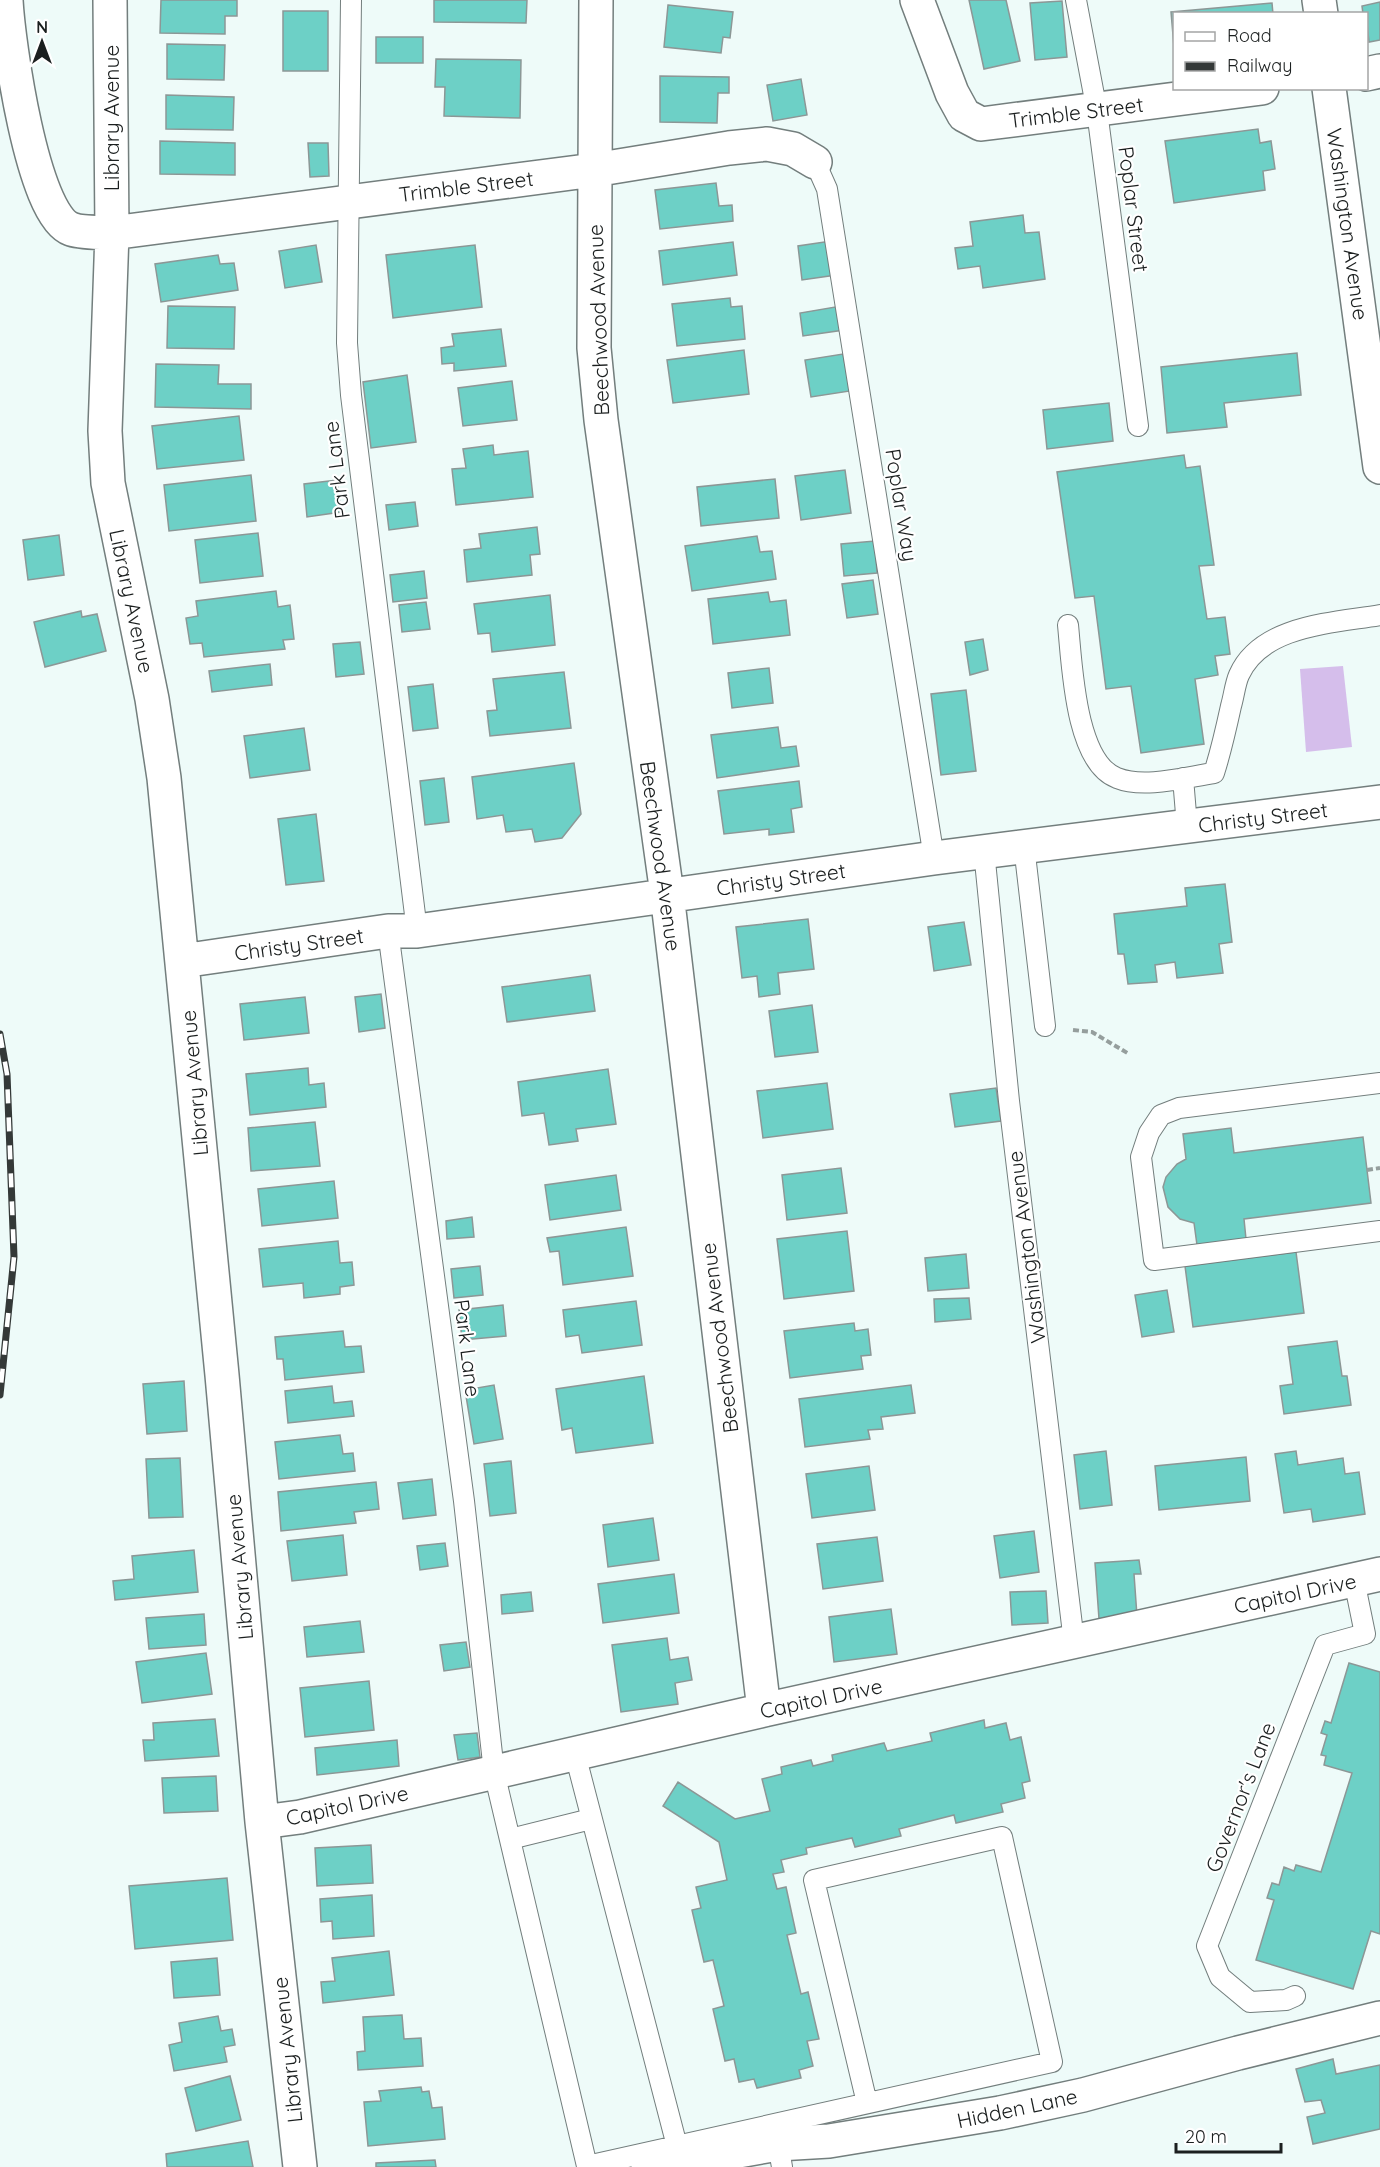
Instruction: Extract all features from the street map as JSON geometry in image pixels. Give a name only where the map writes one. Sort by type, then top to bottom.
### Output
[{"type":"street","name":"Trimble Street","points":[[6,0],[8,33],[16,80],[35,168],[58,218],[70,229],[112,233],[594,170],[767,144],[793,149],[815,162]]},
{"type":"street","name":"Library Avenue","points":[[110,0],[112,233],[105,431],[108,483],[152,699],[164,778],[262,1822],[300,2167]]},
{"type":"street","name":"Beechwood Avenue","points":[[596,0],[594,348],[600,410],[667,894],[764,1710]]},
{"type":"street","name":"Trimble Street","points":[[917,0],[952,93],[964,115],[981,124],[1248,90]]},
{"type":"street","name":"Washington Avenue","points":[[1329,90],[1374,367],[1380,467]]},
{"type":"street","name":"Christy Street","points":[[182,961],[984,851],[1380,802]]},
{"type":"street","name":"Capitol Drive","points":[[262,1822],[300,1817],[764,1710],[1367,1577]]},
{"type":"street","name":"Hidden Lane","points":[[648,2167],[780,2156],[841,2139],[1000,2113],[1083,2095],[1380,2018]]},
{"type":"lane","name":"Park Lane","points":[[351,0],[347,343],[351,395],[402,931],[494,1772],[587,2166],[677,2146]]},
{"type":"lane","name":"Poplar Street","points":[[1076,0],[1097,111],[1138,426]]},
{"type":"lane","name":"Poplar Way","points":[[815,162],[827,189],[934,858]]},
{"type":"lane","points":[[1068,625],[1076,704],[1083,732],[1100,766],[1117,778],[1150,783],[1214,772],[1222,749],[1238,676],[1259,648],[1280,636],[1303,629],[1380,615]]},
{"type":"lane","points":[[1183,778],[1187,826]]},
{"type":"lane","points":[[1024,846],[1045,1026]]},
{"type":"lane","name":"Washington Avenue","points":[[984,851],[1009,1101],[1074,1642]]},
{"type":"lane","points":[[1380,1083],[1179,1108],[1161,1115],[1149,1134],[1141,1157],[1154,1260],[1380,1231]]},
{"type":"lane","name":"Governor's Lane","points":[[1295,1996],[1286,2000],[1250,2002],[1220,1977],[1208,1946],[1325,1645],[1373,1632],[1367,1577]]},
{"type":"lane","points":[[575,1754],[677,2146],[1052,2062],[1002,1837],[814,1880],[867,2103]]},
{"type":"lane","points":[[510,1839],[591,1819]]},
{"type":"path","points":[[1045,1026],[1092,1032],[1129,1054]]},
{"type":"path","points":[[1367,1170],[1380,1168]]},
{"type":"shaded area","points":[[1343,666],[1352,747],[1306,752],[1300,669]]},
{"type":"building","points":[[161,0],[237,0],[237,16],[225,16],[225,34],[160,33]]},
{"type":"building","points":[[434,0],[527,0],[526,23],[434,22]]},
{"type":"building","points":[[969,0],[1006,0],[1020,61],[984,69]]},
{"type":"building","points":[[1062,1],[1067,57],[1035,60],[1030,3]]},
{"type":"building","points":[[1380,2],[1380,40],[1369,42],[1368,12],[1363,12],[1362,6]]},
{"type":"building","points":[[1272,3],[1273,12],[1173,12],[1173,35],[1171,12]]},
{"type":"building","points":[[668,5],[733,12],[730,38],[723,37],[721,53],[664,47]]},
{"type":"building","points":[[283,11],[328,11],[328,71],[283,71]]},
{"type":"building","points":[[376,37],[423,37],[423,63],[376,63]]},
{"type":"building","points":[[167,44],[225,45],[224,80],[167,79]]},
{"type":"building","points":[[436,59],[521,60],[520,118],[444,116],[445,87],[435,87]]},
{"type":"building","points":[[660,76],[729,77],[729,93],[718,93],[717,123],[660,122]]},
{"type":"building","points":[[801,79],[807,115],[773,121],[767,85]]},
{"type":"building","points":[[166,95],[234,97],[233,130],[166,129]]},
{"type":"building","points":[[1258,129],[1260,143],[1271,141],[1275,169],[1263,171],[1265,190],[1174,203],[1165,141]]},
{"type":"building","points":[[160,141],[235,143],[235,175],[160,174]]},
{"type":"building","points":[[308,143],[328,143],[329,176],[310,177]]},
{"type":"building","points":[[716,183],[719,206],[732,205],[733,221],[660,229],[655,190]]},
{"type":"building","points":[[1023,215],[1025,233],[1039,232],[1045,279],[983,288],[980,266],[958,269],[955,248],[973,246],[970,222]]},
{"type":"building","points":[[831,241],[836,275],[802,280],[798,246]]},
{"type":"building","points":[[733,242],[737,275],[663,285],[659,251]]},
{"type":"building","points":[[316,245],[322,282],[285,288],[279,251]]},
{"type":"building","points":[[475,245],[482,307],[393,318],[386,255]]},
{"type":"building","points":[[218,255],[220,264],[234,263],[238,290],[161,302],[155,264]]},
{"type":"building","points":[[730,298],[731,307],[742,306],[745,339],[677,346],[672,304]]},
{"type":"building","points":[[168,306],[235,307],[234,349],[167,348]]},
{"type":"building","points":[[841,306],[844,330],[803,336],[800,313]]},
{"type":"building","points":[[501,329],[506,366],[454,371],[454,363],[442,364],[441,348],[454,346],[452,334]]},
{"type":"building","points":[[744,350],[749,394],[673,403],[667,360]]},
{"type":"building","points":[[1297,353],[1301,395],[1224,403],[1227,427],[1167,433],[1161,367]]},
{"type":"building","points":[[843,354],[850,391],[811,397],[805,360]]},
{"type":"building","points":[[156,364],[219,365],[218,384],[251,384],[251,409],[155,407]]},
{"type":"building","points":[[407,375],[416,442],[371,448],[363,382]]},
{"type":"building","points":[[512,381],[517,420],[463,426],[458,388]]},
{"type":"building","points":[[1109,403],[1113,441],[1047,449],[1043,410]]},
{"type":"building","points":[[239,416],[244,460],[157,469],[152,426]]},
{"type":"building","points":[[493,445],[494,455],[528,451],[533,497],[456,505],[452,469],[466,468],[463,449]]},
{"type":"building","points":[[1184,455],[1186,468],[1200,466],[1214,565],[1199,566],[1207,619],[1225,617],[1230,654],[1215,656],[1218,675],[1195,679],[1204,744],[1141,753],[1131,686],[1106,689],[1094,596],[1075,598],[1057,472]]},
{"type":"building","points":[[845,470],[851,513],[801,520],[795,476]]},
{"type":"building","points":[[251,475],[256,521],[169,531],[164,485]]},
{"type":"building","points":[[775,479],[779,518],[701,526],[697,487]]},
{"type":"building","points":[[337,480],[341,512],[307,517],[304,484]]},
{"type":"building","points":[[415,502],[418,526],[389,530],[386,505]]},
{"type":"building","points":[[537,527],[540,554],[530,555],[532,575],[467,582],[464,550],[481,548],[479,534]]},
{"type":"building","points":[[258,533],[263,576],[200,583],[195,540]]},
{"type":"building","points":[[59,535],[64,575],[28,580],[23,540]]},
{"type":"building","points":[[757,536],[760,552],[772,551],[776,579],[692,591],[685,546]]},
{"type":"building","points":[[875,541],[877,573],[844,576],[841,544]]},
{"type":"building","points":[[424,571],[427,598],[393,602],[390,575]]},
{"type":"building","points":[[873,580],[878,614],[847,618],[842,584]]},
{"type":"building","points":[[276,591],[278,607],[290,605],[294,639],[283,640],[285,649],[204,657],[202,643],[190,644],[186,618],[198,616],[196,601]]},
{"type":"building","points":[[768,592],[770,602],[786,600],[790,635],[713,644],[708,599]]},
{"type":"building","points":[[550,595],[555,645],[492,652],[490,633],[478,634],[474,604]]},
{"type":"building","points":[[426,602],[430,629],[402,632],[399,605]]},
{"type":"building","points":[[81,611],[82,617],[97,614],[106,651],[45,667],[34,622]]},
{"type":"building","points":[[983,639],[988,670],[970,675],[965,642]]},
{"type":"building","points":[[360,642],[364,674],[336,677],[333,644]]},
{"type":"building","points":[[270,664],[272,685],[212,692],[209,671]]},
{"type":"building","points":[[769,668],[773,703],[732,708],[728,673]]},
{"type":"building","points":[[564,672],[571,728],[490,736],[487,711],[497,710],[493,679]]},
{"type":"building","points":[[433,684],[438,728],[413,731],[408,687]]},
{"type":"building","points":[[966,690],[976,771],[941,775],[931,694]]},
{"type":"building","points":[[778,727],[781,748],[796,746],[799,766],[717,778],[711,735]]},
{"type":"building","points":[[304,728],[310,770],[250,778],[244,736]]},
{"type":"building","points":[[574,763],[581,814],[562,838],[535,842],[532,829],[506,832],[503,815],[477,819],[472,777]]},
{"type":"building","points":[[444,778],[449,822],[425,825],[420,781]]},
{"type":"building","points":[[799,781],[802,807],[791,809],[794,832],[769,835],[769,829],[724,834],[718,791]]},
{"type":"building","points":[[316,814],[324,881],[286,885],[278,819]]},
{"type":"building","points":[[1225,884],[1232,942],[1219,944],[1223,973],[1177,978],[1175,962],[1155,965],[1157,982],[1128,984],[1124,954],[1118,954],[1114,914],[1187,906],[1185,888]]},
{"type":"building","points":[[808,919],[814,969],[778,973],[780,994],[759,997],[757,976],[742,978],[736,927]]},
{"type":"building","points":[[964,922],[971,965],[934,971],[928,927]]},
{"type":"building","points":[[590,975],[595,1011],[507,1022],[502,987]]},
{"type":"building","points":[[381,994],[385,1028],[359,1032],[355,997]]},
{"type":"building","points":[[305,997],[309,1033],[244,1040],[240,1004]]},
{"type":"building","points":[[812,1005],[818,1052],[775,1057],[769,1011]]},
{"type":"building","points":[[308,1068],[309,1085],[324,1083],[326,1107],[250,1115],[246,1074]]},
{"type":"building","points":[[608,1069],[616,1124],[576,1129],[578,1141],[549,1145],[544,1113],[522,1116],[518,1082]]},
{"type":"building","points":[[827,1083],[833,1129],[763,1138],[757,1091]]},
{"type":"building","points":[[996,1088],[1001,1121],[955,1127],[950,1094]]},
{"type":"building","points":[[315,1122],[320,1166],[251,1171],[248,1128]]},
{"type":"building","points":[[1231,1128],[1234,1153],[1363,1137],[1371,1203],[1244,1219],[1246,1239],[1197,1245],[1194,1223],[1180,1219],[1168,1207],[1163,1187],[1166,1177],[1177,1164],[1186,1159],[1183,1134]]},
{"type":"building","points":[[841,1168],[847,1213],[787,1220],[782,1175]]},
{"type":"building","points":[[616,1175],[621,1210],[550,1220],[545,1185]]},
{"type":"building","points":[[334,1181],[338,1218],[262,1226],[258,1189]]},
{"type":"building","points":[[472,1217],[474,1237],[447,1239],[446,1221]]},
{"type":"building","points":[[626,1227],[633,1276],[563,1285],[559,1251],[550,1252],[547,1238]]},
{"type":"building","points":[[847,1231],[854,1291],[784,1299],[777,1239]]},
{"type":"building","points":[[338,1241],[340,1263],[352,1262],[354,1285],[340,1287],[340,1294],[304,1298],[303,1283],[263,1287],[259,1249]]},
{"type":"building","points":[[1296,1252],[1304,1313],[1193,1327],[1185,1266]]},
{"type":"building","points":[[966,1254],[969,1288],[928,1291],[925,1258]]},
{"type":"building","points":[[480,1266],[483,1295],[454,1298],[451,1269]]},
{"type":"building","points":[[1167,1290],[1174,1332],[1142,1337],[1135,1295]]},
{"type":"building","points":[[969,1298],[971,1319],[935,1322],[934,1299]]},
{"type":"building","points":[[636,1301],[642,1345],[582,1353],[579,1335],[566,1337],[563,1310]]},
{"type":"building","points":[[503,1305],[506,1336],[462,1340],[459,1310]]},
{"type":"building","points":[[854,1323],[855,1331],[868,1329],[871,1355],[861,1356],[863,1369],[790,1378],[784,1331]]},
{"type":"building","points":[[343,1331],[345,1347],[361,1346],[364,1372],[285,1380],[283,1359],[277,1359],[275,1337]]},
{"type":"building","points":[[1337,1341],[1342,1376],[1347,1376],[1351,1405],[1284,1414],[1280,1386],[1293,1384],[1288,1347]]},
{"type":"building","points":[[644,1376],[653,1443],[576,1453],[572,1428],[562,1430],[556,1389]]},
{"type":"building","points":[[184,1381],[187,1431],[147,1434],[143,1384]]},
{"type":"building","points":[[494,1385],[503,1439],[474,1444],[465,1390]]},
{"type":"building","points":[[911,1385],[915,1413],[881,1417],[883,1429],[868,1430],[870,1439],[805,1447],[799,1399]]},
{"type":"building","points":[[332,1386],[334,1403],[352,1401],[354,1416],[288,1423],[285,1391]]},
{"type":"building","points":[[340,1435],[343,1454],[353,1453],[355,1471],[279,1479],[275,1442]]},
{"type":"building","points":[[1106,1451],[1112,1505],[1080,1509],[1074,1455]]},
{"type":"building","points":[[1296,1451],[1298,1465],[1343,1458],[1345,1474],[1359,1472],[1365,1514],[1313,1522],[1311,1509],[1284,1513],[1275,1454]]},
{"type":"building","points":[[1246,1457],[1250,1501],[1159,1510],[1155,1466]]},
{"type":"building","points":[[180,1458],[183,1517],[149,1518],[146,1459]]},
{"type":"building","points":[[511,1461],[516,1513],[490,1516],[484,1464]]},
{"type":"building","points":[[869,1466],[875,1510],[812,1518],[806,1474]]},
{"type":"building","points":[[432,1479],[436,1515],[403,1519],[398,1483]]},
{"type":"building","points":[[376,1482],[379,1509],[354,1512],[356,1523],[281,1531],[278,1492]]},
{"type":"building","points":[[653,1518],[659,1560],[608,1567],[603,1525]]},
{"type":"building","points":[[1034,1531],[1039,1572],[1000,1578],[994,1536]]},
{"type":"building","points":[[343,1535],[347,1575],[292,1581],[287,1541]]},
{"type":"building","points":[[877,1537],[883,1581],[823,1589],[817,1544]]},
{"type":"building","points":[[445,1543],[448,1566],[420,1570],[417,1546]]},
{"type":"building","points":[[194,1550],[198,1592],[115,1600],[113,1581],[134,1579],[132,1556]]},
{"type":"building","points":[[1139,1560],[1141,1574],[1134,1574],[1137,1616],[1099,1619],[1095,1563]]},
{"type":"building","points":[[674,1574],[679,1613],[603,1623],[598,1584]]},
{"type":"building","points":[[1046,1591],[1048,1623],[1012,1625],[1010,1592]]},
{"type":"building","points":[[531,1592],[533,1611],[502,1614],[501,1595]]},
{"type":"building","points":[[891,1609],[897,1654],[834,1662],[829,1617]]},
{"type":"building","points":[[204,1614],[206,1645],[149,1649],[146,1618]]},
{"type":"building","points":[[360,1621],[364,1652],[307,1657],[304,1627]]},
{"type":"building","points":[[667,1638],[670,1660],[688,1657],[692,1680],[675,1683],[678,1704],[621,1712],[612,1645]]},
{"type":"building","points":[[466,1642],[470,1667],[444,1671],[440,1645]]},
{"type":"building","points":[[206,1653],[212,1694],[142,1703],[136,1662]]},
{"type":"building","points":[[1349,1663],[1380,1672],[1380,1934],[1371,1931],[1353,1989],[1256,1960],[1274,1900],[1267,1898],[1272,1883],[1279,1885],[1284,1867],[1294,1871],[1296,1865],[1321,1872],[1352,1773],[1324,1765],[1326,1756],[1321,1755],[1327,1735],[1321,1733],[1325,1721],[1331,1723]]},
{"type":"building","points":[[369,1681],[374,1730],[305,1737],[300,1688]]},
{"type":"building","points":[[215,1719],[219,1756],[145,1761],[143,1740],[154,1740],[153,1723]]},
{"type":"building","points":[[984,1720],[985,1728],[1006,1723],[1010,1740],[1021,1737],[1030,1781],[1022,1783],[1025,1798],[1001,1804],[1003,1812],[956,1823],[954,1815],[899,1829],[901,1836],[855,1847],[852,1838],[806,1848],[807,1854],[781,1860],[784,1872],[773,1874],[777,1889],[786,1887],[796,1933],[787,1935],[801,1994],[808,1992],[819,2039],[807,2041],[813,2066],[799,2070],[801,2078],[757,2088],[754,2079],[739,2082],[734,2059],[725,2061],[713,2009],[724,2006],[713,1960],[704,1962],[692,1910],[701,1908],[696,1887],[727,1880],[719,1842],[663,1806],[678,1782],[735,1819],[770,1811],[762,1779],[782,1774],[781,1767],[811,1760],[813,1766],[833,1761],[832,1755],[884,1743],[887,1751],[932,1741],[930,1733]]},
{"type":"building","points":[[477,1733],[480,1757],[458,1760],[454,1735]]},
{"type":"building","points":[[397,1740],[399,1766],[317,1775],[315,1748]]},
{"type":"building","points":[[216,1776],[218,1811],[164,1813],[162,1778]]},
{"type":"building","points":[[371,1845],[373,1883],[317,1886],[315,1848]]},
{"type":"building","points":[[227,1878],[233,1940],[135,1949],[129,1886]]},
{"type":"building","points":[[372,1895],[374,1936],[333,1939],[332,1921],[321,1922],[320,1899]]},
{"type":"building","points":[[389,1951],[394,1995],[323,2003],[321,1982],[335,1981],[332,1958]]},
{"type":"building","points":[[217,1958],[220,1995],[174,1998],[171,1962]]},
{"type":"building","points":[[402,2015],[404,2039],[421,2038],[423,2066],[358,2070],[357,2052],[365,2051],[363,2017]]},
{"type":"building","points":[[218,2016],[221,2031],[232,2029],[235,2045],[224,2047],[227,2062],[174,2071],[169,2045],[182,2042],[179,2023]]},
{"type":"building","points":[[1333,2059],[1336,2074],[1380,2065],[1380,2129],[1313,2144],[1307,2117],[1325,2113],[1321,2100],[1305,2102],[1296,2069]]},
{"type":"building","points":[[230,2076],[241,2120],[196,2131],[185,2088]]},
{"type":"building","points":[[421,2087],[422,2092],[429,2091],[432,2108],[442,2107],[445,2139],[368,2146],[364,2102],[381,2101],[379,2091]]},
{"type":"building","points":[[248,2141],[253,2167],[167,2167],[166,2154]]},
{"type":"building","points":[[435,2160],[436,2167],[376,2167],[376,2163]]},
{"type":"railway","points":[[0,1034],[7,1074],[14,1257],[0,1395]]}]
